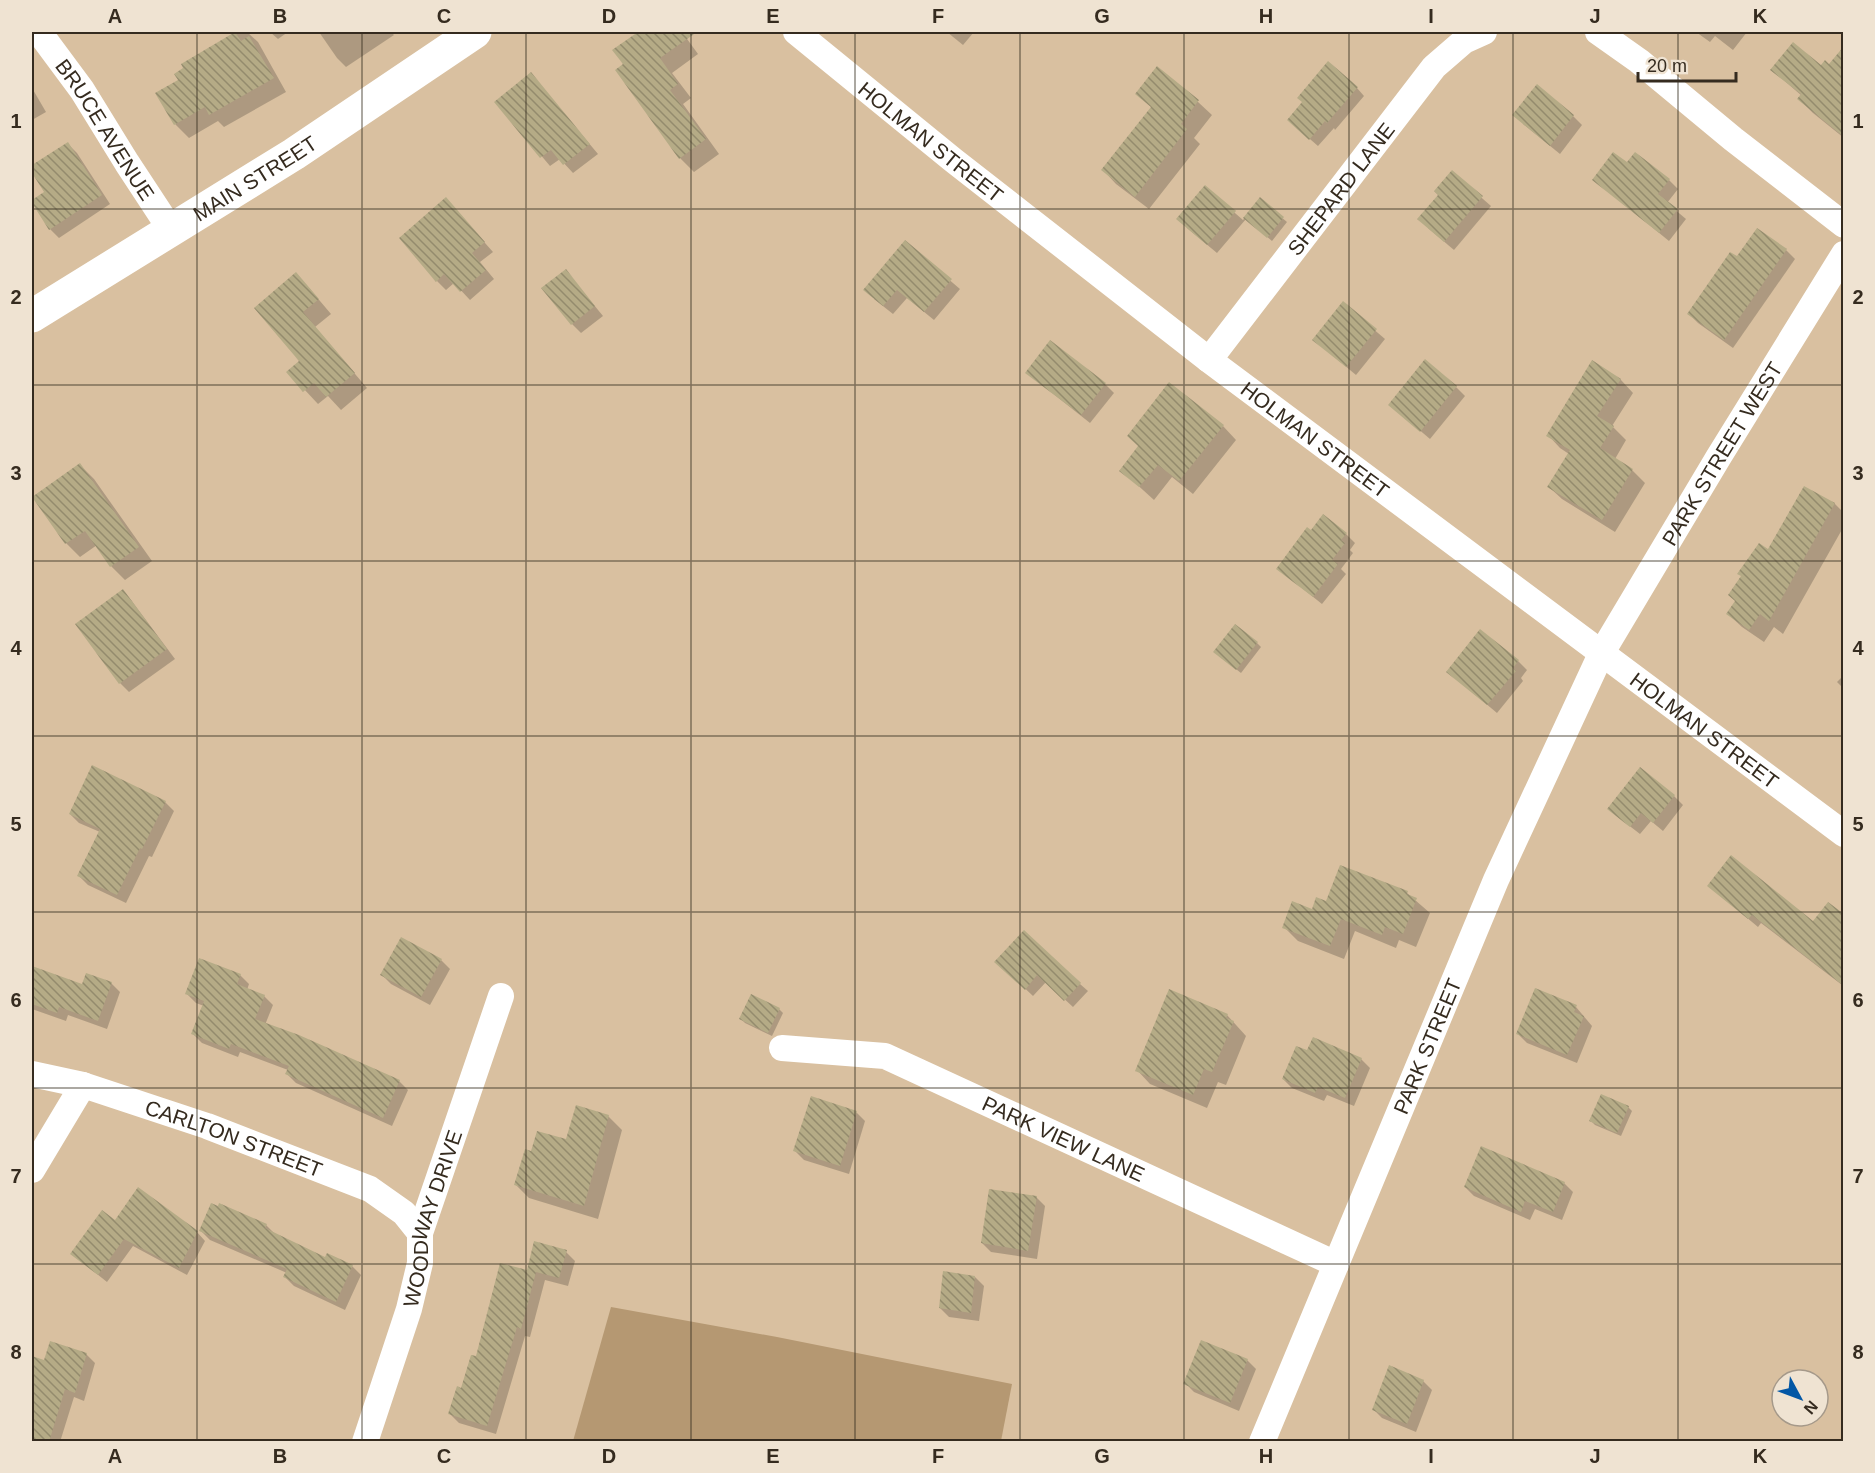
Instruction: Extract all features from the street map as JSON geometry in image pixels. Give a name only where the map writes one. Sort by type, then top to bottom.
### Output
[{"type":"main road","name":"MAIN STREET","points":[[32,316],[294,154],[475,32]]},
{"type":"street","name":"BRUCE AVENUE","points":[[39,32],[76,81],[126,163],[171,230]]},
{"type":"street","name":"HOLMAN STREET","points":[[796,32],[953,160],[1209,360],[1844,834]]},
{"type":"street","name":"SHEPARD LANE","points":[[1209,360],[1434,67],[1464,41],[1484,32]]},
{"type":"street","points":[[1598,32],[1639,60],[1733,139],[1844,225]]},
{"type":"street","name":"PARK STREET WEST","points":[[1601,654],[1844,254]]},
{"type":"street","name":"PARK STREET","points":[[1263,1442],[1496,880],[1601,654]]},
{"type":"street","name":"WOODWAY DRIVE","points":[[365,1442],[409,1309],[420,1263],[420,1233],[501,996]]},
{"type":"street","name":"PARK VIEW LANE","points":[[782,1047],[885,1056],[1336,1264]]},
{"type":"street","name":"CARLTON STREET","points":[[32,1074],[83,1086],[207,1126],[370,1188],[404,1213],[420,1233]]},
{"type":"street","points":[[32,1170],[83,1086]]},
{"type":"shaded area","points":[[611,1307],[777,1337],[1012,1384],[1001,1441],[573,1441]]},
{"type":"building","points":[[235,32],[241,41],[249,36],[274,78],[209,115],[205,107],[174,125],[155,93],[178,80],[174,74],[183,68],[181,64]]},
{"type":"building","points":[[638,32],[697,32],[660,58],[678,84],[670,90],[706,139],[679,159],[615,70],[623,64],[612,50]]},
{"type":"building","points":[[1793,42],[1821,65],[1825,60],[1829,64],[1844,46],[1844,137],[1797,99],[1801,94],[1770,70]]},
{"type":"building","points":[[1328,61],[1358,87],[1309,140],[1287,120],[1302,102],[1297,98]]},
{"type":"building","points":[[1157,66],[1199,100],[1181,124],[1187,129],[1135,197],[1101,170],[1151,107],[1135,94]]},
{"type":"building","points":[[531,72],[590,144],[563,165],[551,150],[540,158],[494,102]]},
{"type":"building","points":[[1537,84],[1574,115],[1550,146],[1512,115]]},
{"type":"building","points":[[68,142],[102,195],[49,230],[32,203],[32,200],[44,192],[32,173],[32,165]]},
{"type":"building","points":[[1613,152],[1627,162],[1635,152],[1670,179],[1658,194],[1678,209],[1659,233],[1592,180]]},
{"type":"building","points":[[1452,170],[1483,196],[1444,242],[1417,219],[1438,195],[1434,191]]},
{"type":"building","points":[[1205,185],[1236,211],[1207,245],[1176,219]]},
{"type":"building","points":[[446,197],[485,242],[472,253],[486,270],[460,292],[444,274],[436,282],[399,238]]},
{"type":"building","points":[[1260,197],[1284,217],[1267,238],[1243,218]]},
{"type":"building","points":[[1757,228],[1787,249],[1724,340],[1687,314],[1730,252],[1737,256]]},
{"type":"building","points":[[905,240],[952,279],[924,312],[897,290],[883,306],[863,290]]},
{"type":"building","points":[[566,269],[595,306],[571,325],[541,288]]},
{"type":"building","points":[[296,272],[319,299],[303,312],[355,373],[326,397],[314,383],[303,392],[286,372],[299,361],[254,308]]},
{"type":"building","points":[[1343,301],[1377,329],[1346,367],[1312,340]]},
{"type":"building","points":[[1050,340],[1106,383],[1081,415],[1025,373]]},
{"type":"building","points":[[1425,359],[1457,386],[1420,432],[1388,405]]},
{"type":"building","points":[[1592,360],[1621,379],[1597,416],[1614,426],[1600,448],[1633,469],[1602,520],[1547,487],[1570,450],[1546,436]]},
{"type":"building","points":[[1169,382],[1224,425],[1179,481],[1158,465],[1139,487],[1119,471],[1138,446],[1127,436]]},
{"type":"building","points":[[80,463],[139,547],[110,567],[85,531],[65,544],[32,497]]},
{"type":"building","points":[[1804,486],[1835,503],[1769,621],[1760,614],[1749,630],[1726,614],[1735,601],[1728,595],[1741,576],[1737,574],[1759,543],[1768,549]]},
{"type":"building","points":[[1323,514],[1347,533],[1341,540],[1345,543],[1332,560],[1338,564],[1313,597],[1276,569],[1307,527],[1311,530]]},
{"type":"building","points":[[123,589],[167,649],[119,684],[75,624]]},
{"type":"building","points":[[1235,624],[1258,642],[1236,670],[1213,652]]},
{"type":"building","points":[[1480,629],[1519,660],[1513,668],[1516,671],[1487,705],[1446,672]]},
{"type":"building","points":[[92,765],[166,801],[117,895],[77,876],[100,829],[69,814]]},
{"type":"building","points":[[1640,767],[1675,795],[1653,823],[1641,813],[1630,827],[1607,809]]},
{"type":"building","points":[[1731,855],[1813,921],[1828,902],[1844,914],[1844,986],[1752,915],[1748,919],[1707,886]]},
{"type":"building","points":[[1340,865],[1408,891],[1407,894],[1417,898],[1403,934],[1385,927],[1382,935],[1341,919],[1330,946],[1282,928],[1292,901],[1312,909],[1316,897],[1326,901]]},
{"type":"building","points":[[1024,930],[1081,983],[1064,1001],[1037,975],[1025,990],[994,962]]},
{"type":"building","points":[[401,937],[442,959],[421,997],[380,975]]},
{"type":"building","points":[[199,958],[241,974],[237,984],[265,995],[255,1019],[299,1035],[400,1080],[383,1118],[285,1074],[289,1066],[231,1044],[229,1049],[191,1034],[204,1001],[185,994]]},
{"type":"building","points":[[32,966],[82,984],[86,973],[112,982],[98,1021],[59,1007],[57,1013],[32,1004]]},
{"type":"building","points":[[1535,988],[1577,1005],[1574,1012],[1584,1016],[1567,1055],[1516,1034]]},
{"type":"building","points":[[1169,989],[1228,1014],[1226,1018],[1234,1021],[1212,1072],[1204,1069],[1193,1095],[1135,1071]]},
{"type":"building","points":[[751,994],[780,1008],[768,1033],[739,1019]]},
{"type":"building","points":[[1313,1037],[1362,1058],[1345,1098],[1318,1087],[1315,1093],[1282,1079],[1296,1046],[1307,1050]]},
{"type":"building","points":[[1601,1094],[1629,1106],[1617,1133],[1589,1121]]},
{"type":"building","points":[[811,1096],[857,1111],[840,1166],[793,1151]]},
{"type":"building","points":[[576,1105],[609,1115],[584,1206],[514,1185],[525,1149],[531,1151],[537,1131],[566,1139]]},
{"type":"building","points":[[1481,1146],[1565,1182],[1553,1212],[1525,1201],[1521,1212],[1464,1187]]},
{"type":"building","points":[[138,1187],[198,1231],[179,1268],[124,1239],[98,1275],[70,1254],[102,1210],[115,1220]]},
{"type":"building","points":[[989,1189],[1037,1196],[1028,1251],[981,1243]]},
{"type":"building","points":[[211,1203],[218,1206],[219,1203],[267,1224],[265,1228],[325,1257],[327,1253],[353,1265],[336,1302],[283,1277],[287,1269],[199,1231]]},
{"type":"building","points":[[534,1241],[567,1250],[559,1278],[536,1272],[521,1329],[517,1327],[487,1426],[448,1414],[457,1386],[461,1388],[471,1355],[476,1356],[500,1263],[527,1270]]},
{"type":"building","points":[[943,1271],[975,1276],[971,1313],[939,1308]]},
{"type":"building","points":[[1201,1340],[1248,1359],[1230,1403],[1183,1384]]},
{"type":"building","points":[[50,1341],[87,1353],[75,1393],[65,1389],[49,1442],[32,1442],[32,1356],[44,1360]]},
{"type":"building","points":[[1389,1365],[1424,1380],[1407,1424],[1372,1410]]}]
